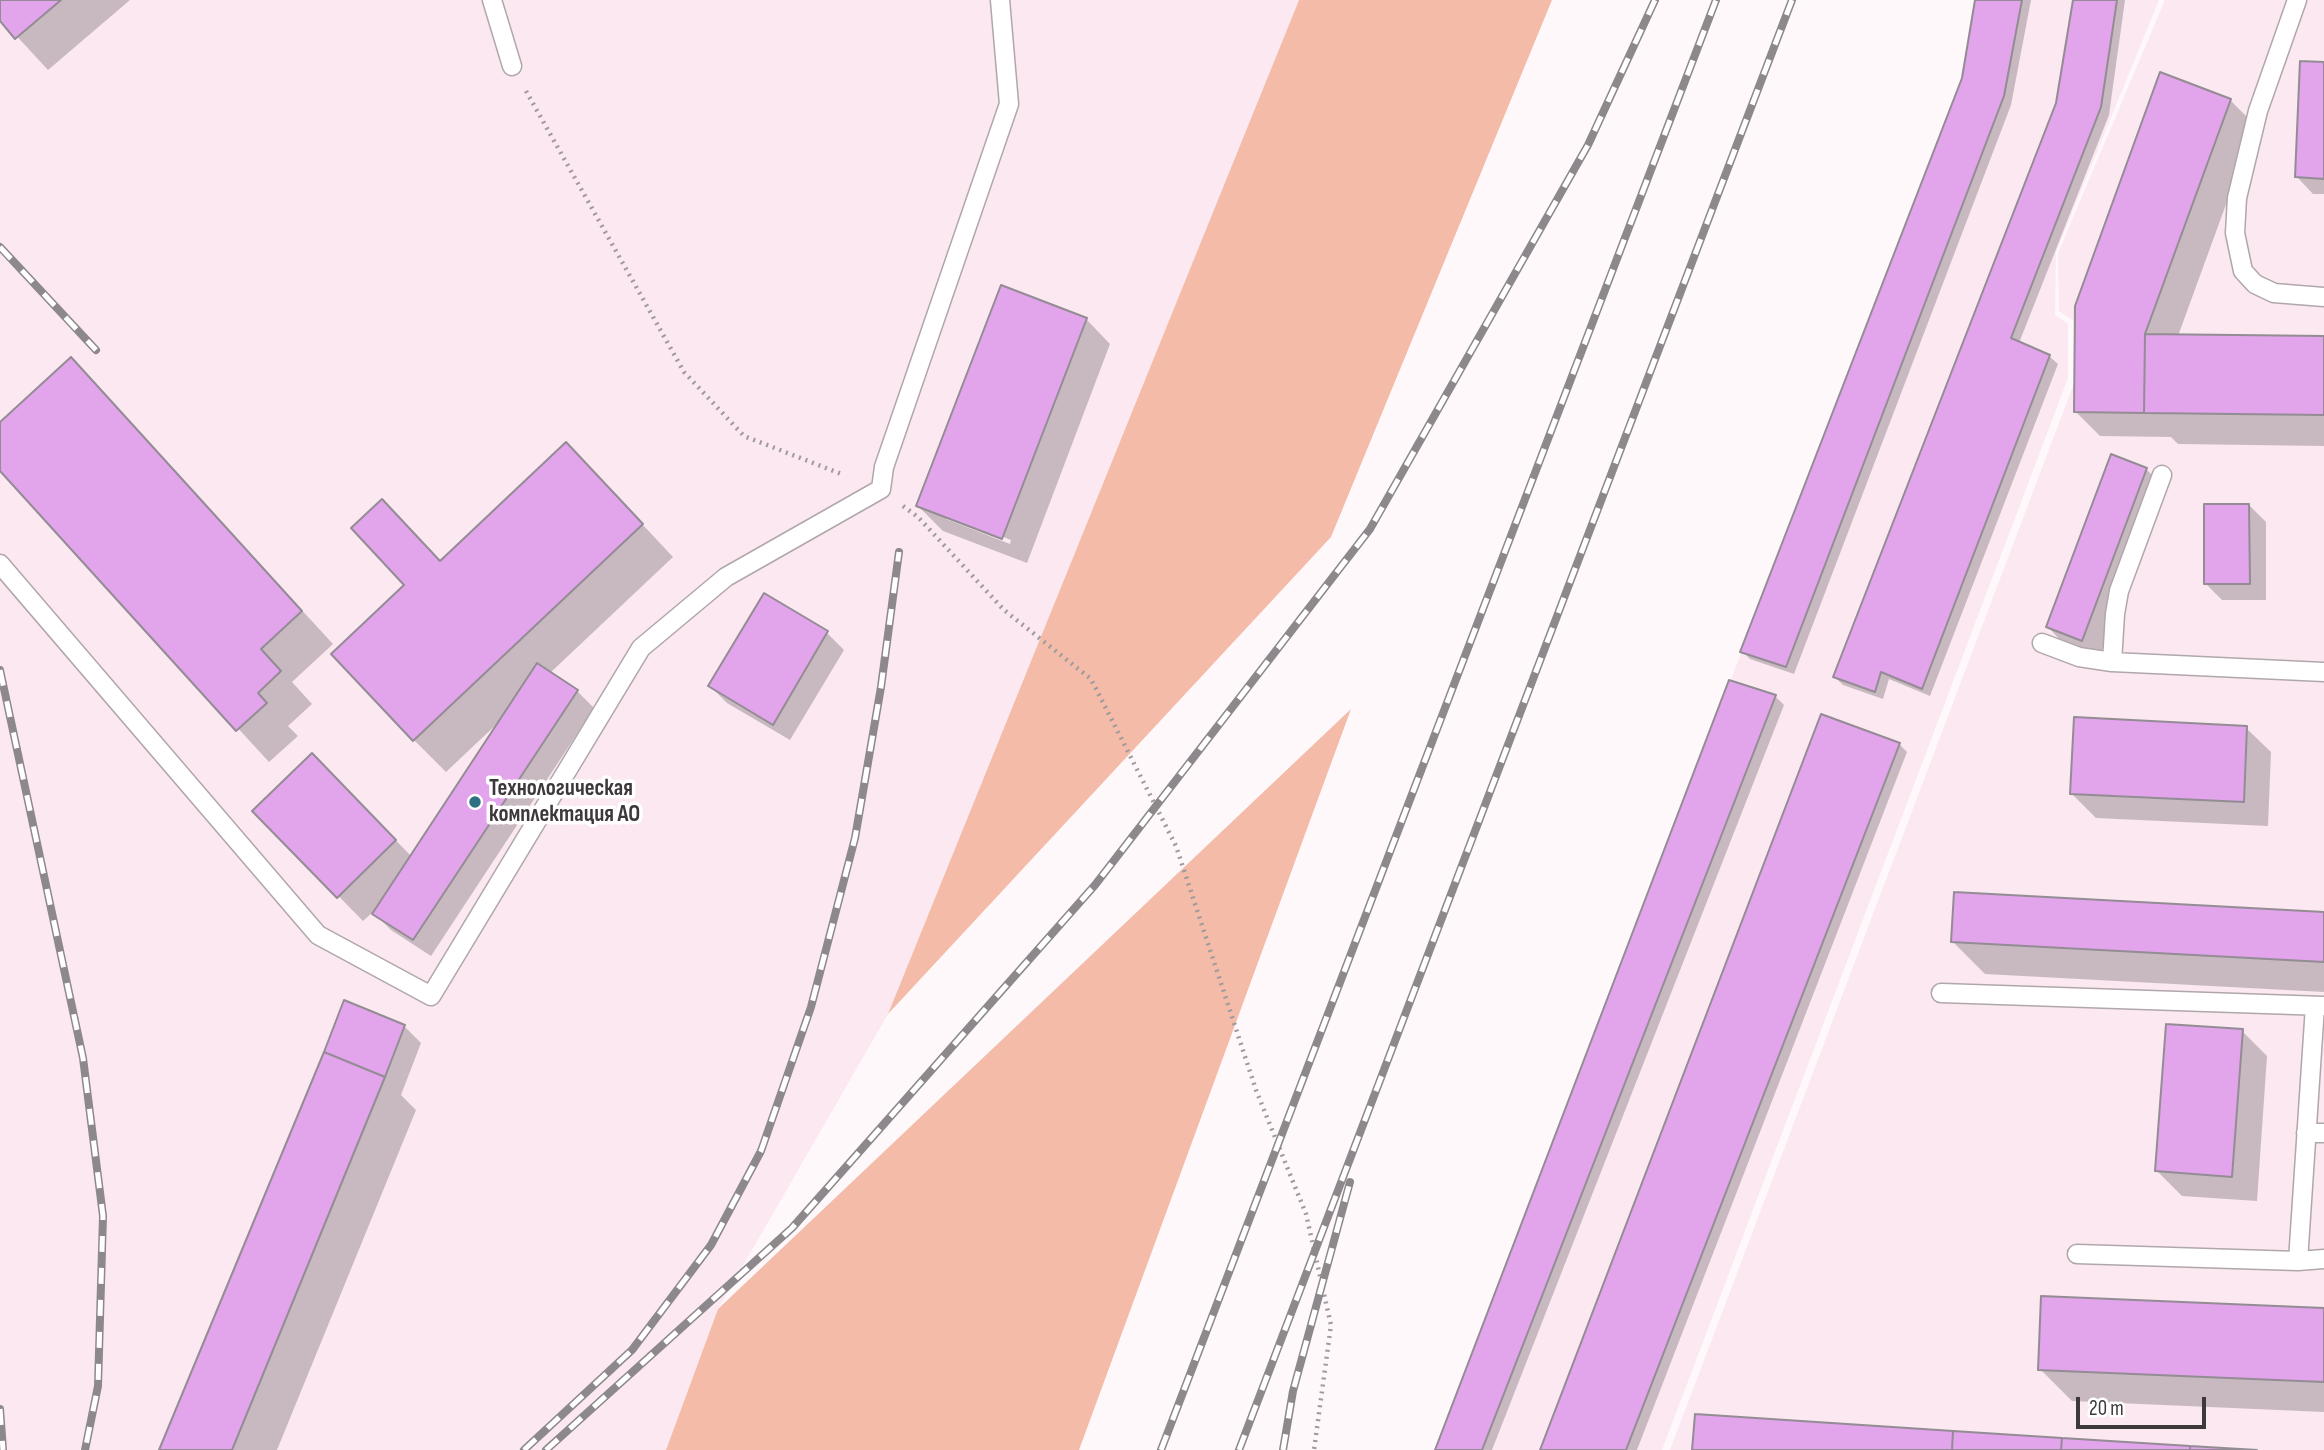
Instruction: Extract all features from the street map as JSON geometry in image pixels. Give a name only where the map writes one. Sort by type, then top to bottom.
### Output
[{"type":"lane","points":[[492,0],[512,66]]},
{"type":"lane","points":[[0,564],[318,935],[431,996],[641,648],[726,577],[881,489],[884,467],[1009,104],[1000,0]]},
{"type":"lane","points":[[2297,0],[2258,111],[2237,198],[2235,233],[2241,264],[2255,284],[2274,293],[2324,297]]},
{"type":"lane","points":[[2112,662],[2119,592],[2162,475]]},
{"type":"lane","points":[[2042,643],[2079,657],[2112,662],[2324,672]]},
{"type":"lane","points":[[1941,993],[2319,1006],[2315,1133],[2298,1261]]},
{"type":"lane","points":[[2077,1254],[2298,1261],[2324,1259]]},
{"type":"path","points":[[512,66],[684,372],[744,436],[881,489],[918,517],[1004,610],[1091,679],[1176,846],[1256,1090],[1306,1214],[1331,1325],[1314,1450]]},
{"type":"shaded area","points":[[0,0],[1299,0],[888,1014],[718,1309],[666,1450],[0,1450]]},
{"type":"shaded area","points":[[1299,0],[1552,0],[1331,537],[888,1014]]},
{"type":"shaded area","points":[[1975,0],[2159,0],[2056,252],[2055,315],[2068,324],[2068,378],[1662,1450],[1435,1450],[1962,78]]},
{"type":"shaded area","points":[[2165,0],[2324,0],[2324,1450],[1670,1450],[2078,373],[2077,323],[2059,311],[2058,253]]},
{"type":"shaded area","points":[[1351,709],[1079,1450],[666,1450],[718,1309]]},
{"type":"building","points":[[0,0],[61,0],[15,39],[0,21]]},
{"type":"building","points":[[1975,0],[2022,0],[2004,96],[1786,667],[1740,652],[1962,78]]},
{"type":"building","points":[[2073,0],[2117,0],[2101,107],[2011,338],[2050,355],[1922,689],[1881,672],[1875,692],[1833,677],[2056,103]]},
{"type":"building","points":[[2300,61],[2324,62],[2324,179],[2295,177]]},
{"type":"building","points":[[2160,72],[2231,99],[2145,334],[2144,413],[2074,412],[2075,306]]},
{"type":"building","points":[[1001,285],[1087,318],[1002,539],[916,506]]},
{"type":"building","points":[[2145,334],[2324,336],[2324,415],[2144,413]]},
{"type":"building","points":[[71,357],[302,611],[261,649],[281,671],[258,693],[267,703],[236,731],[0,471],[0,422]]},
{"type":"building","points":[[566,442],[643,524],[413,741],[331,654],[404,585],[351,528],[382,499],[440,561]]},
{"type":"building","points":[[2111,454],[2147,468],[2082,641],[2046,627]]},
{"type":"building","points":[[2204,504],[2249,504],[2250,584],[2204,584]]},
{"type":"building","points":[[764,593],[828,631],[773,725],[708,686]]},
{"type":"building","name":"Технологическая комплектация АО","points":[[537,663],[578,690],[413,940],[372,914]]},
{"type":"building","points":[[1729,680],[1776,695],[1482,1450],[1435,1450]]},
{"type":"building","points":[[1821,714],[1900,743],[1626,1450],[1540,1450]]},
{"type":"building","points":[[2074,717],[2247,726],[2244,802],[2070,794]]},
{"type":"building","points":[[312,753],[396,840],[337,898],[252,811]]},
{"type":"building","points":[[1954,892],[2324,912],[2324,962],[1951,942]]},
{"type":"building","points":[[344,1000],[405,1025],[385,1077],[324,1052]]},
{"type":"building","points":[[2166,1024],[2243,1029],[2232,1177],[2155,1171]]},
{"type":"building","points":[[324,1052],[385,1077],[232,1450],[159,1450]]},
{"type":"building","points":[[2041,1296],[2324,1308],[2324,1382],[2038,1370]]},
{"type":"building","points":[[1695,1414],[1953,1431],[1952,1450],[1692,1450]]},
{"type":"building","points":[[1953,1431],[2062,1438],[2061,1450],[1952,1450]]},
{"type":"building","points":[[2062,1438],[2190,1446],[2190,1450],[2061,1450]]},
{"type":"building","points":[[2190,1446],[2257,1450],[2190,1450]]},
{"type":"railway","points":[[546,1450],[792,1228],[1095,885],[1370,529],[1588,145],[1655,0]]},
{"type":"railway","points":[[1161,1450],[1716,0]]},
{"type":"railway","points":[[1239,1450],[1792,0]]},
{"type":"railway","points":[[0,247],[96,350]]},
{"type":"railway","points":[[524,1450],[632,1350],[711,1245],[761,1151],[811,1007],[855,838],[881,687],[899,552]]},
{"type":"railway","points":[[0,670],[83,1058],[103,1216],[98,1386],[85,1450]]},
{"type":"railway","points":[[1283,1450],[1293,1391],[1350,1182]]},
{"type":"railway","points":[[0,1409],[3,1450]]},
{"type":"place","name":"Технологическая комплектация АО","points":[[475,802]]}]
